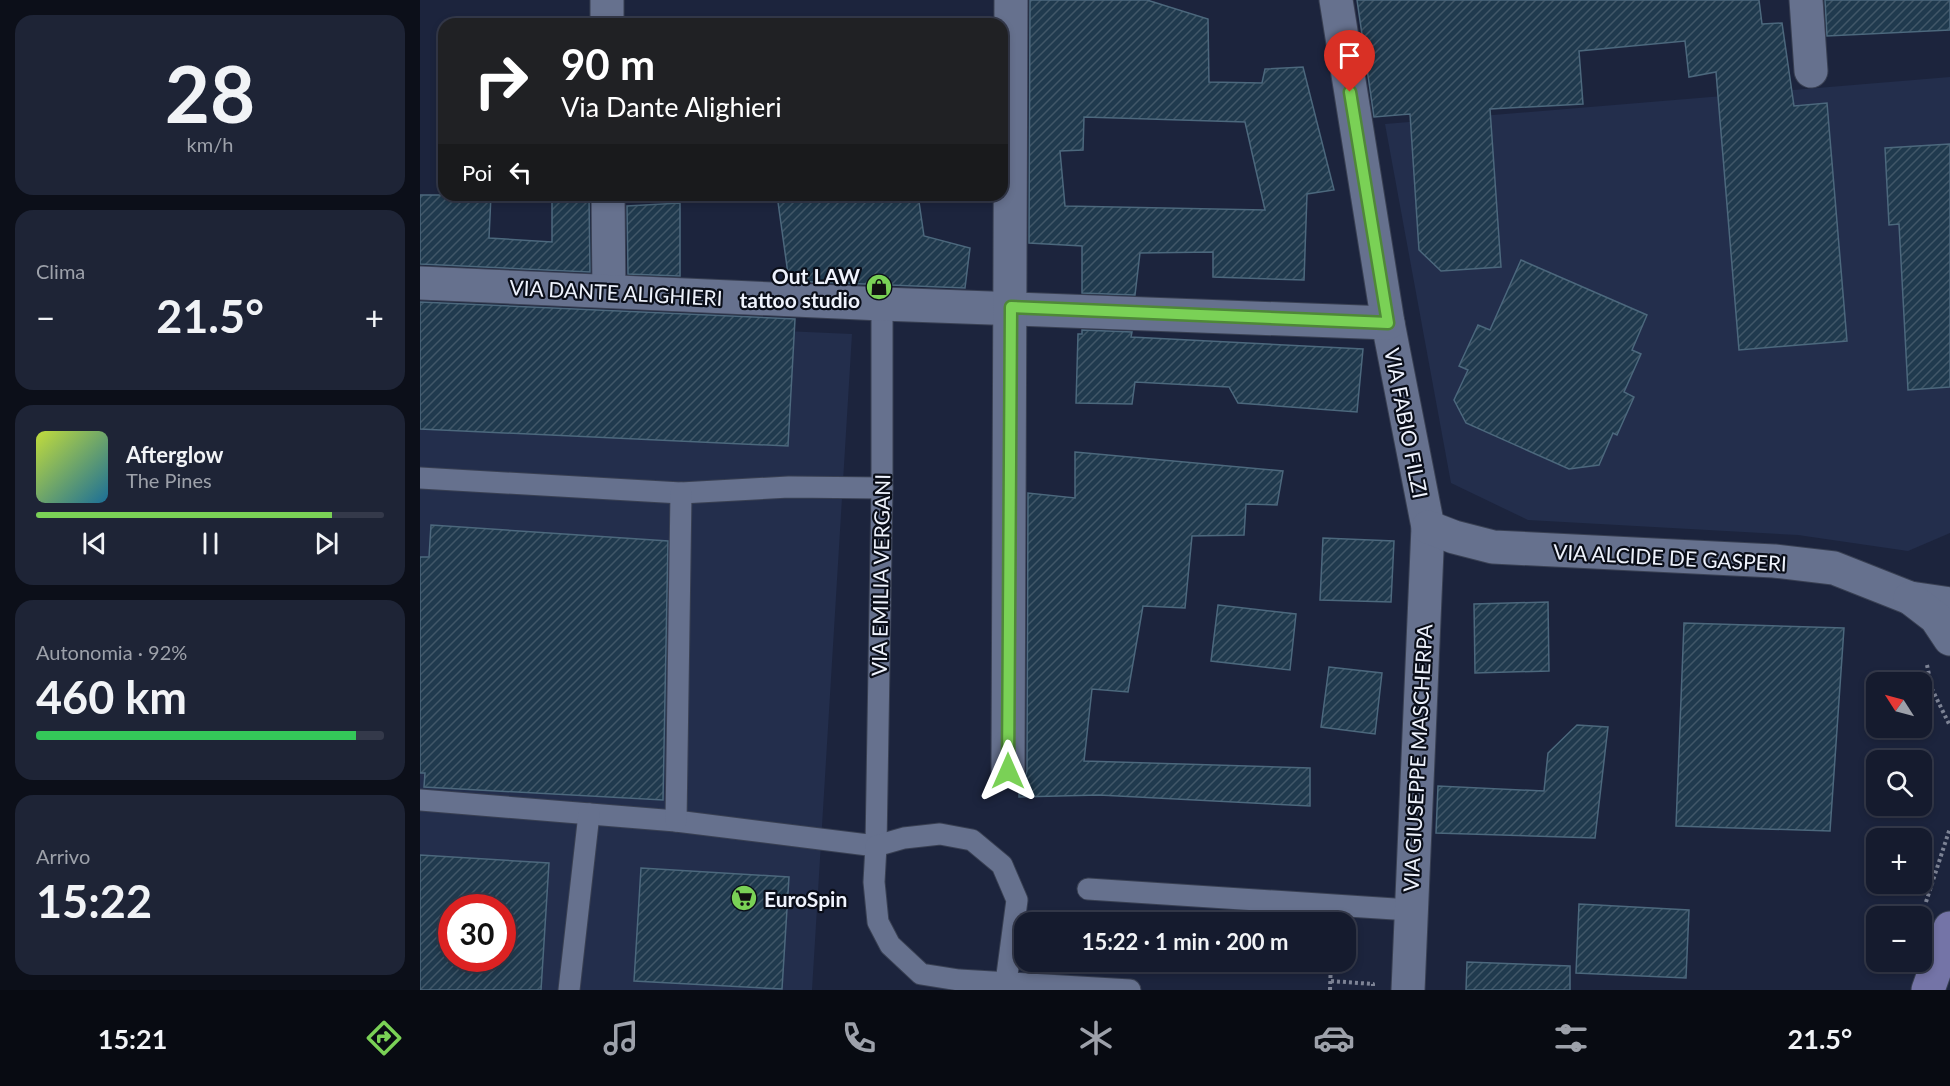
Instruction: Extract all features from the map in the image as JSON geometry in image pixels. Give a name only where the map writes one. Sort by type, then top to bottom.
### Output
[{"type":"main road","points":[[1928,990],[1950,928]]},
{"type":"street","points":[[607,0],[607,18]]},
{"type":"street","points":[[1008,771],[1011,0]]},
{"type":"street","name":"VIA FABIO FILZI","points":[[1336,0],[1388,323],[1428,527]]},
{"type":"street","points":[[1806,0],[1811,71]]},
{"type":"street","points":[[608,201],[609,291]]},
{"type":"street","name":"VIA DANTE ALIGHIERI","points":[[420,283],[882,304],[1011,307],[1388,323]]},
{"type":"street","name":"VIA ALCIDE DE GASPERI","points":[[1428,527],[1492,547],[1774,561],[1834,568],[1910,598],[1950,604]]},
{"type":"street","name":"VIA GIUSEPPE MASCHERPA","points":[[1408,990],[1428,527]]},
{"type":"street","name":"VIA ALCIDE DE GASPERI","points":[[1910,598],[1936,618],[1950,639]]},
{"type":"lane","name":"VIA EMILIA VERGANI","points":[[882,304],[882,488],[874,882],[878,922],[890,945],[921,974],[1006,986],[1130,990]]},
{"type":"lane","points":[[420,478],[681,493],[789,487],[882,488]]},
{"type":"lane","points":[[676,821],[681,493]]},
{"type":"lane","points":[[420,800],[676,821],[876,846],[904,838],[940,834],[972,840],[1002,865],[1017,900],[1006,986]]},
{"type":"lane","points":[[569,990],[589,814]]},
{"type":"lane","points":[[1088,889],[1410,910]]},
{"type":"path","points":[[1925,660],[1932,689],[1950,726]]},
{"type":"path","points":[[1925,906],[1950,828]]},
{"type":"path","points":[[1330,990],[1331,972]]},
{"type":"path","points":[[1331,981],[1373,984],[1373,990]]},
{"type":"shaded area","points":[[1950,77],[1950,533],[1908,551],[1798,535],[1528,520],[1451,483],[1385,124]]},
{"type":"shaded area","points":[[420,315],[852,334],[812,990],[420,990]]},
{"type":"building","points":[[1030,0],[1147,0],[1208,19],[1209,82],[1262,83],[1265,69],[1303,67],[1334,190],[1307,194],[1304,280],[1213,277],[1213,252],[1140,253],[1135,295],[1082,293],[1082,246],[1029,243]],"holes":[[[1084,117],[1245,122],[1265,210],[1065,206],[1060,151],[1083,150]]]},
{"type":"building","points":[[1357,0],[1759,0],[1762,24],[1782,23],[1794,106],[1827,103],[1847,341],[1739,350],[1716,72],[1689,77],[1685,41],[1579,51],[1583,104],[1490,109],[1501,267],[1441,271],[1419,250],[1410,114],[1374,117]]},
{"type":"building","points":[[1825,0],[1950,0],[1950,30],[1827,36]]},
{"type":"building","points":[[1950,144],[1950,387],[1908,390],[1899,224],[1889,225],[1885,148]]},
{"type":"building","points":[[420,195],[438,195],[438,201],[491,201],[489,238],[552,242],[552,201],[589,201],[590,272],[420,264]]},
{"type":"building","points":[[778,201],[919,201],[924,236],[970,248],[965,288],[789,281]]},
{"type":"building","points":[[680,203],[680,276],[628,274],[627,206]]},
{"type":"building","points":[[1521,260],[1647,315],[1632,350],[1641,354],[1624,392],[1634,397],[1617,435],[1613,433],[1599,465],[1569,469],[1466,423],[1454,400],[1468,370],[1459,366],[1478,325],[1490,330]]},
{"type":"building","points":[[420,302],[795,319],[788,446],[420,429]]},
{"type":"building","points":[[1082,330],[1132,332],[1131,337],[1363,349],[1357,412],[1238,403],[1229,387],[1135,382],[1132,404],[1076,403],[1078,334],[1082,334]]},
{"type":"building","points":[[1075,452],[1283,471],[1277,505],[1246,504],[1244,535],[1192,536],[1185,608],[1143,606],[1128,692],[1092,689],[1084,761],[1310,768],[1310,806],[1099,795],[1019,797],[1019,786],[1027,771],[1028,493],[1075,498]]},
{"type":"building","points":[[431,525],[668,541],[663,800],[424,787],[425,773],[420,773],[420,557],[429,557]]},
{"type":"building","points":[[1323,538],[1394,541],[1391,602],[1320,600]]},
{"type":"building","points":[[1548,602],[1549,671],[1475,673],[1474,604]]},
{"type":"building","points":[[1218,605],[1296,614],[1290,670],[1211,661]]},
{"type":"building","points":[[1684,623],[1844,628],[1830,831],[1676,826]]},
{"type":"building","points":[[1329,667],[1382,673],[1375,734],[1321,727]]},
{"type":"building","points":[[1577,725],[1608,727],[1595,838],[1436,833],[1438,786],[1544,791],[1548,753]]},
{"type":"building","points":[[420,855],[549,863],[541,990],[420,990]]},
{"type":"building","points":[[641,868],[789,877],[782,989],[634,981]]},
{"type":"building","points":[[1579,904],[1689,910],[1686,978],[1576,973]]},
{"type":"building","points":[[1467,962],[1570,966],[1570,990],[1466,990]]},
{"type":"place","name":"Out LAW tattoo studio","points":[[879,287]]},
{"type":"place","name":"EuroSpin","points":[[744,898]]},
{"type":"route","points":[[1008,771],[1011,307],[1388,323],[1350,92]]}]
